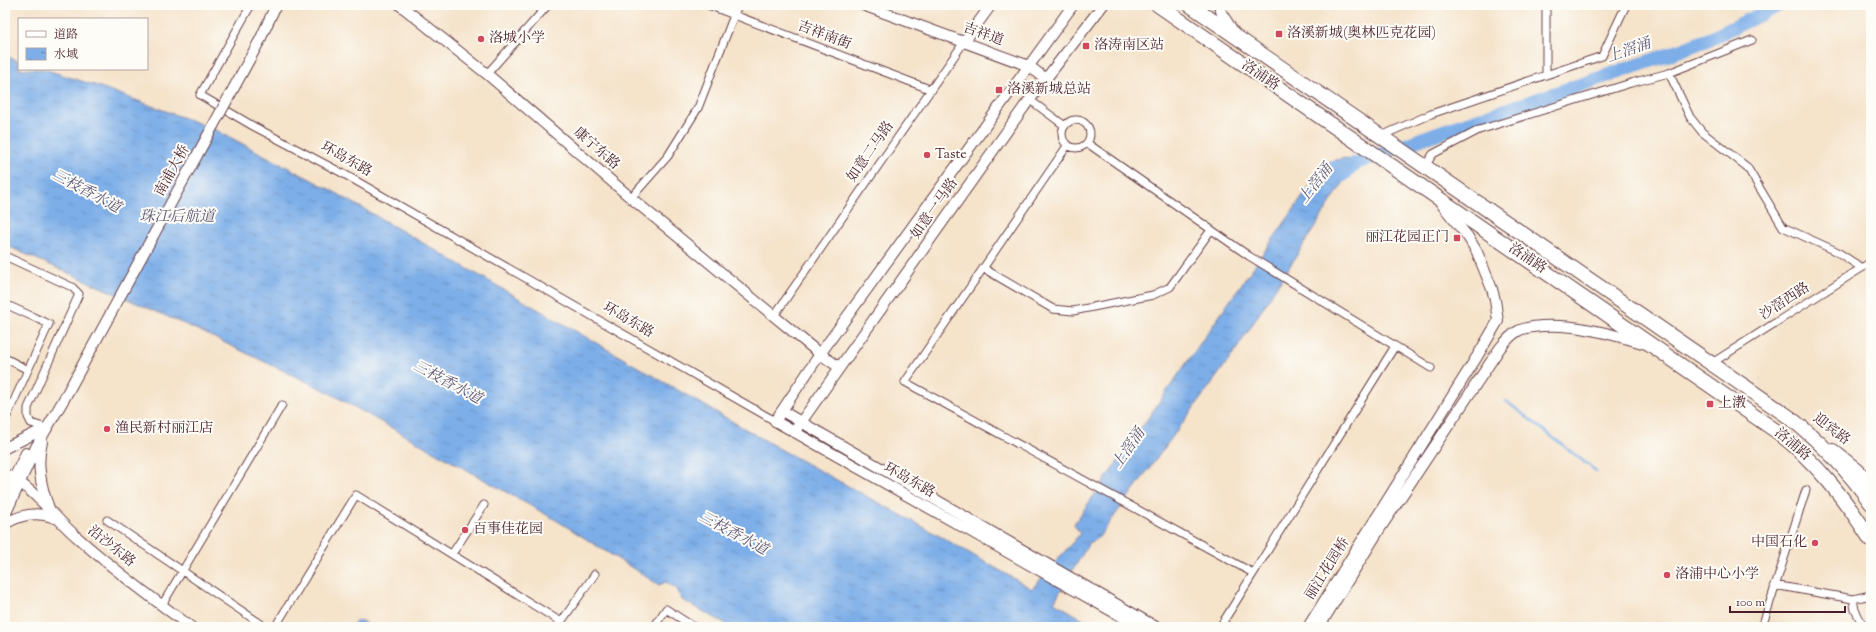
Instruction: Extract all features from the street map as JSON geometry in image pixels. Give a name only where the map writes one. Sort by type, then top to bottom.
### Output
[{"type":"highway","name":"洛浦路","points":[[1158,5],[1656,347],[1774,430],[1804,454],[1838,491],[1871,540]]},
{"type":"highway","name":"洛浦路","points":[[1190,5],[1789,417],[1833,456],[1852,476],[1871,503]]},
{"type":"main road","name":"迎宾路","points":[[1789,417],[1850,463],[1871,483]]},
{"type":"street","name":"环岛东路","points":[[251,5],[200,95],[253,126],[344,174],[794,432],[1044,568]]},
{"type":"street","name":"南浦大桥","points":[[46,428],[64,399],[260,40],[276,5]]},
{"type":"street","name":"康宁东路","points":[[400,5],[487,74],[631,198],[820,354],[839,367]]},
{"type":"street","points":[[487,74],[548,5]]},
{"type":"street","name":"吉祥南街","points":[[708,5],[932,90]]},
{"type":"street","points":[[631,198],[668,156],[698,108],[738,5]]},
{"type":"street","name":"吉祥道","points":[[863,5],[1028,66],[1046,79]]},
{"type":"street","name":"如意二马路","points":[[774,316],[991,5]]},
{"type":"street","name":"如意一马路","points":[[775,421],[820,354],[1073,5]]},
{"type":"street","name":"如意一马路","points":[[794,432],[1030,100],[1103,5]]},
{"type":"street","points":[[1219,5],[1222,14],[1237,37]]},
{"type":"street","points":[[1546,5],[1546,75]]},
{"type":"street","points":[[1381,136],[1431,114],[1602,56],[1626,5]]},
{"type":"street","points":[[1425,166],[1433,154],[1479,130],[1631,83],[1669,73],[1752,40]]},
{"type":"street","points":[[1669,73],[1690,117],[1702,132],[1747,167],[1783,227],[1836,251],[1862,268]]},
{"type":"street","points":[[1030,100],[1065,126]]},
{"type":"street","points":[[1074,120],[1084,123],[1090,132],[1087,143],[1078,148],[1067,146],[1062,136],[1065,126],[1074,120]]},
{"type":"street","points":[[1087,143],[1256,260],[1431,368]]},
{"type":"street","points":[[1067,146],[906,382],[1253,573]]},
{"type":"street","points":[[1375,528],[1498,321],[1492,289],[1477,252],[1468,237],[1437,198]]},
{"type":"street","points":[[983,268],[1053,309],[1073,311],[1153,295],[1170,288],[1211,230]]},
{"type":"street","points":[[5,256],[72,288],[79,294],[28,408],[27,415],[31,423],[46,428]]},
{"type":"street","name":"沙滘西路","points":[[1712,363],[1871,262]]},
{"type":"street","points":[[5,304],[49,324],[8,416],[5,414]]},
{"type":"street","points":[[1375,528],[1500,348],[1508,338],[1519,330],[1532,327],[1570,326],[1603,332],[1656,347]]},
{"type":"street","points":[[1220,627],[1395,346]]},
{"type":"street","points":[[5,358],[28,370]]},
{"type":"street","points":[[162,605],[282,405]]},
{"type":"street","name":"环岛东路","points":[[782,411],[1044,568]]},
{"type":"street","points":[[5,448],[46,428]]},
{"type":"street","points":[[5,497],[13,478],[46,428]]},
{"type":"street","points":[[46,428],[40,448],[40,457],[44,496],[53,515]]},
{"type":"street","points":[[5,515],[13,478]]},
{"type":"street","name":"沿沙东路","points":[[13,478],[98,555],[192,627]]},
{"type":"street","points":[[1762,627],[1774,585],[1806,490]]},
{"type":"street","points":[[275,627],[356,495],[452,554],[560,625],[595,574]]},
{"type":"street","points":[[452,554],[484,505]]},
{"type":"street","points":[[5,524],[26,514],[53,515]]},
{"type":"street","points":[[107,520],[261,624]]},
{"type":"street","name":"丽江花园桥","points":[[1308,627],[1375,528]]},
{"type":"street","name":"丽江花园桥","points":[[1320,627],[1375,528]]},
{"type":"street","points":[[1044,568],[1156,627]]},
{"type":"street","points":[[1071,583],[1140,627]]},
{"type":"street","points":[[1774,585],[1853,599],[1871,595]]},
{"type":"street","points":[[1853,599],[1855,610],[1864,627]]},
{"type":"street","points":[[654,627],[666,609],[694,627]]},
{"type":"water","name":"珠江后航道","points":[[5,56],[18,61],[18,70],[47,70],[103,88],[214,129],[331,190],[780,449],[945,539],[1032,589],[1080,534],[1074,524],[1327,162],[1345,158],[1356,163],[1234,353],[1099,537],[1089,543],[1054,602],[1096,627],[732,627],[682,600],[677,589],[666,582],[659,585],[556,520],[326,391],[200,331],[5,245]]},
{"type":"water","points":[[356,621],[362,621],[371,627],[350,627]]},
{"type":"waterway","name":"上滘涌","points":[[1343,175],[1356,163],[1432,135],[1668,55],[1712,38],[1779,5]]},
{"type":"waterway","points":[[1506,401],[1596,471]]},
{"type":"place","name":"洛溪新城(奥林匹克花园)","points":[[1279,34]]},
{"type":"place","name":"洛城小学","points":[[481,39]]},
{"type":"place","name":"洛涛南区站","points":[[1086,46]]},
{"type":"place","name":"洛溪新城总站","points":[[999,90]]},
{"type":"place","name":"Taste","points":[[927,155]]},
{"type":"place","name":"丽江花园正门","points":[[1457,238]]},
{"type":"place","name":"上漖","points":[[1710,404]]},
{"type":"place","name":"渔民新村丽江店","points":[[107,429]]},
{"type":"place","name":"百事佳花园","points":[[465,530]]},
{"type":"place","name":"中国石化","points":[[1815,543]]},
{"type":"place","name":"洛浦中心小学","points":[[1667,575]]},
{"type":"water label","name":"三枝香水道","points":[[86,192]]},
{"type":"water label","name":"三枝香水道","points":[[447,383]]},
{"type":"water label","name":"三枝香水道","points":[[733,534]]}]
